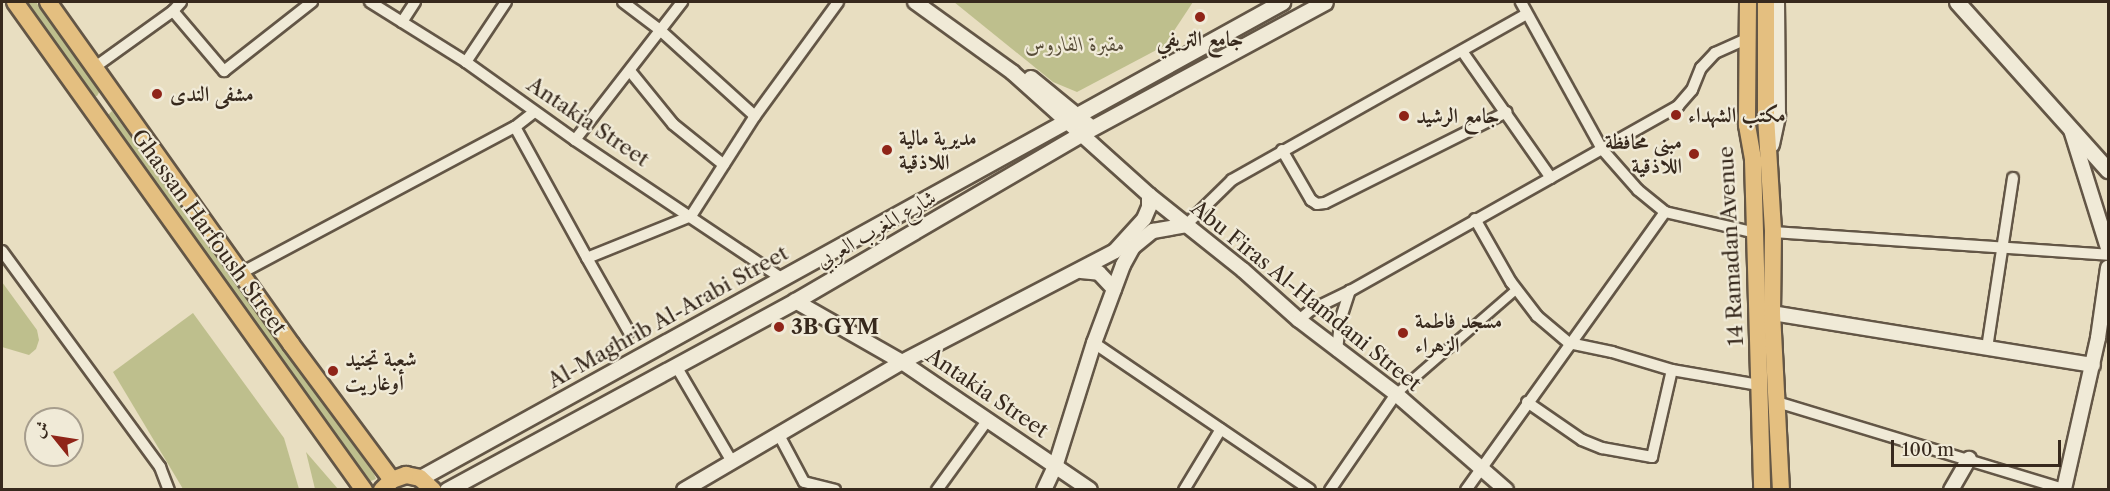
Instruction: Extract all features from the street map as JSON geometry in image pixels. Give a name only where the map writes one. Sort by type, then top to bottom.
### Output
[{"type":"main road","name":"Ghassan Harfoush Street","points":[[15,2],[364,489]]},
{"type":"main road","name":"Ghassan Harfoush Street","points":[[48,2],[241,273],[387,484]]},
{"type":"main road","name":"Al-Maghrib Al-Arabi Street","points":[[420,478],[1071,116],[1282,2]]},
{"type":"main road","name":"شارع المغرب العربي","points":[[447,489],[463,485],[795,301],[1086,131],[1324,2]]},
{"type":"main road","points":[[1742,2],[1740,117],[1761,158]]},
{"type":"main road","name":"14 Ramadan Avenue","points":[[1748,2],[1747,125],[1761,158]]},
{"type":"main road","name":"14 Ramadan Avenue","points":[[1766,2],[1766,116],[1761,158],[1781,489]]},
{"type":"main road","points":[[1761,158],[1777,115],[1776,2]]},
{"type":"main road","points":[[1957,2],[2109,170]]},
{"type":"main road","points":[[1971,2],[2051,93],[2067,117],[2071,129]]},
{"type":"main road","points":[[93,110],[113,96]]},
{"type":"main road","name":"14 Ramadan Avenue","points":[[1761,489],[1759,385],[1764,232]]},
{"type":"main road","points":[[387,484],[406,475],[420,478],[433,489]]},
{"type":"street","points":[[95,67],[173,11],[181,2]]},
{"type":"street","points":[[173,11],[224,71],[312,2]]},
{"type":"street","name":"Antakia Street","points":[[370,2],[465,62],[575,140],[782,278]]},
{"type":"street","points":[[402,22],[416,2]]},
{"type":"street","points":[[465,62],[506,2]]},
{"type":"street","points":[[623,2],[660,30],[755,116]]},
{"type":"street","points":[[575,140],[682,2]]},
{"type":"street","points":[[587,258],[663,225],[691,216],[755,116],[838,2]]},
{"type":"street","points":[[915,2],[1071,116]]},
{"type":"street","points":[[927,2],[1071,116]]},
{"type":"street","points":[[1521,2],[1602,150],[1638,190],[1665,212],[1764,232],[2109,255]]},
{"type":"street","points":[[1044,489],[1056,464],[1114,288],[1123,266],[1141,240],[1153,231],[1186,225],[1232,180],[1527,14]]},
{"type":"street","points":[[1299,320],[1319,306],[1350,291],[1678,106],[1692,90],[1701,68],[1715,53],[1742,41]]},
{"type":"street","points":[[1462,51],[1507,112],[1551,178]]},
{"type":"street","points":[[630,71],[673,124],[724,165]]},
{"type":"street","points":[[241,273],[514,128],[534,112]]},
{"type":"street","points":[[1282,150],[1311,200],[1317,204],[1324,203],[1507,112]]},
{"type":"street","name":"Abu Firas Al-Hamdani Street","points":[[1071,116],[1149,195],[1243,270],[1299,320],[1396,394],[1506,489]]},
{"type":"street","points":[[514,128],[629,332]]},
{"type":"street","points":[[2071,129],[2109,248]]},
{"type":"street","points":[[1988,348],[2013,178]]},
{"type":"street","points":[[684,489],[902,362],[1081,271],[1115,251],[1127,241],[1144,219],[1149,207],[1149,195]]},
{"type":"street","points":[[1466,489],[1665,212]]},
{"type":"street","points":[[1475,219],[1517,289],[1537,316],[1569,343],[1612,352],[1672,370],[1759,385]]},
{"type":"street","points":[[2,251],[160,467],[169,489]]},
{"type":"street","points":[[1777,402],[2065,489],[2093,365],[2109,268]]},
{"type":"street","points":[[1081,271],[1099,273],[1114,288]]},
{"type":"street","points":[[1330,489],[1396,394],[1517,289]]},
{"type":"street","points":[[1338,351],[1340,321],[1350,291]]},
{"type":"street","name":"Antakia Street","points":[[795,301],[902,362],[1090,489]]},
{"type":"street","points":[[1772,313],[2093,365]]},
{"type":"street","points":[[1094,343],[1310,489]]},
{"type":"street","points":[[676,366],[732,462]]},
{"type":"street","points":[[1527,402],[1582,440],[1602,448],[1652,457],[1672,370]]},
{"type":"street","points":[[937,489],[987,421]]},
{"type":"street","points":[[1184,489],[1221,429]]},
{"type":"street","points":[[779,435],[799,476],[810,487],[836,489]]},
{"type":"street","points":[[1951,489],[1969,459]]},
{"type":"green space","points":[[23,2],[36,2],[100,91],[97,96],[92,97]]},
{"type":"green space","name":"مقبرة الفاروس","points":[[954,2],[1193,2],[1164,46],[1077,92],[1053,82]]},
{"type":"green space","points":[[112,111],[376,479],[368,482],[106,117]]},
{"type":"green space","points":[[2,282],[37,330],[39,340],[36,349],[29,355],[2,347]]},
{"type":"green space","points":[[193,313],[284,438],[299,489],[183,489],[113,372]]},
{"type":"green space","points":[[306,452],[338,489],[315,489]]},
{"type":"place","name":"جامع التريفي","points":[[1200,17]]},
{"type":"place","name":"مشفى الندى","points":[[157,94]]},
{"type":"place","name":"مكتب الشهداء","points":[[1676,115]]},
{"type":"place","name":"جامع الرشيد","points":[[1404,116]]},
{"type":"place","name":"مديرية مالية اللاذقية","points":[[887,150]]},
{"type":"place","name":"مبنى محافظة اللاذقية","points":[[1694,154]]},
{"type":"place","name":"3B GYM","points":[[779,327]]},
{"type":"place","name":"مسجد فاطمة الزهراء","points":[[1403,333]]},
{"type":"place","name":"شعبة تجنيد أوغاريت","points":[[333,371]]}]
